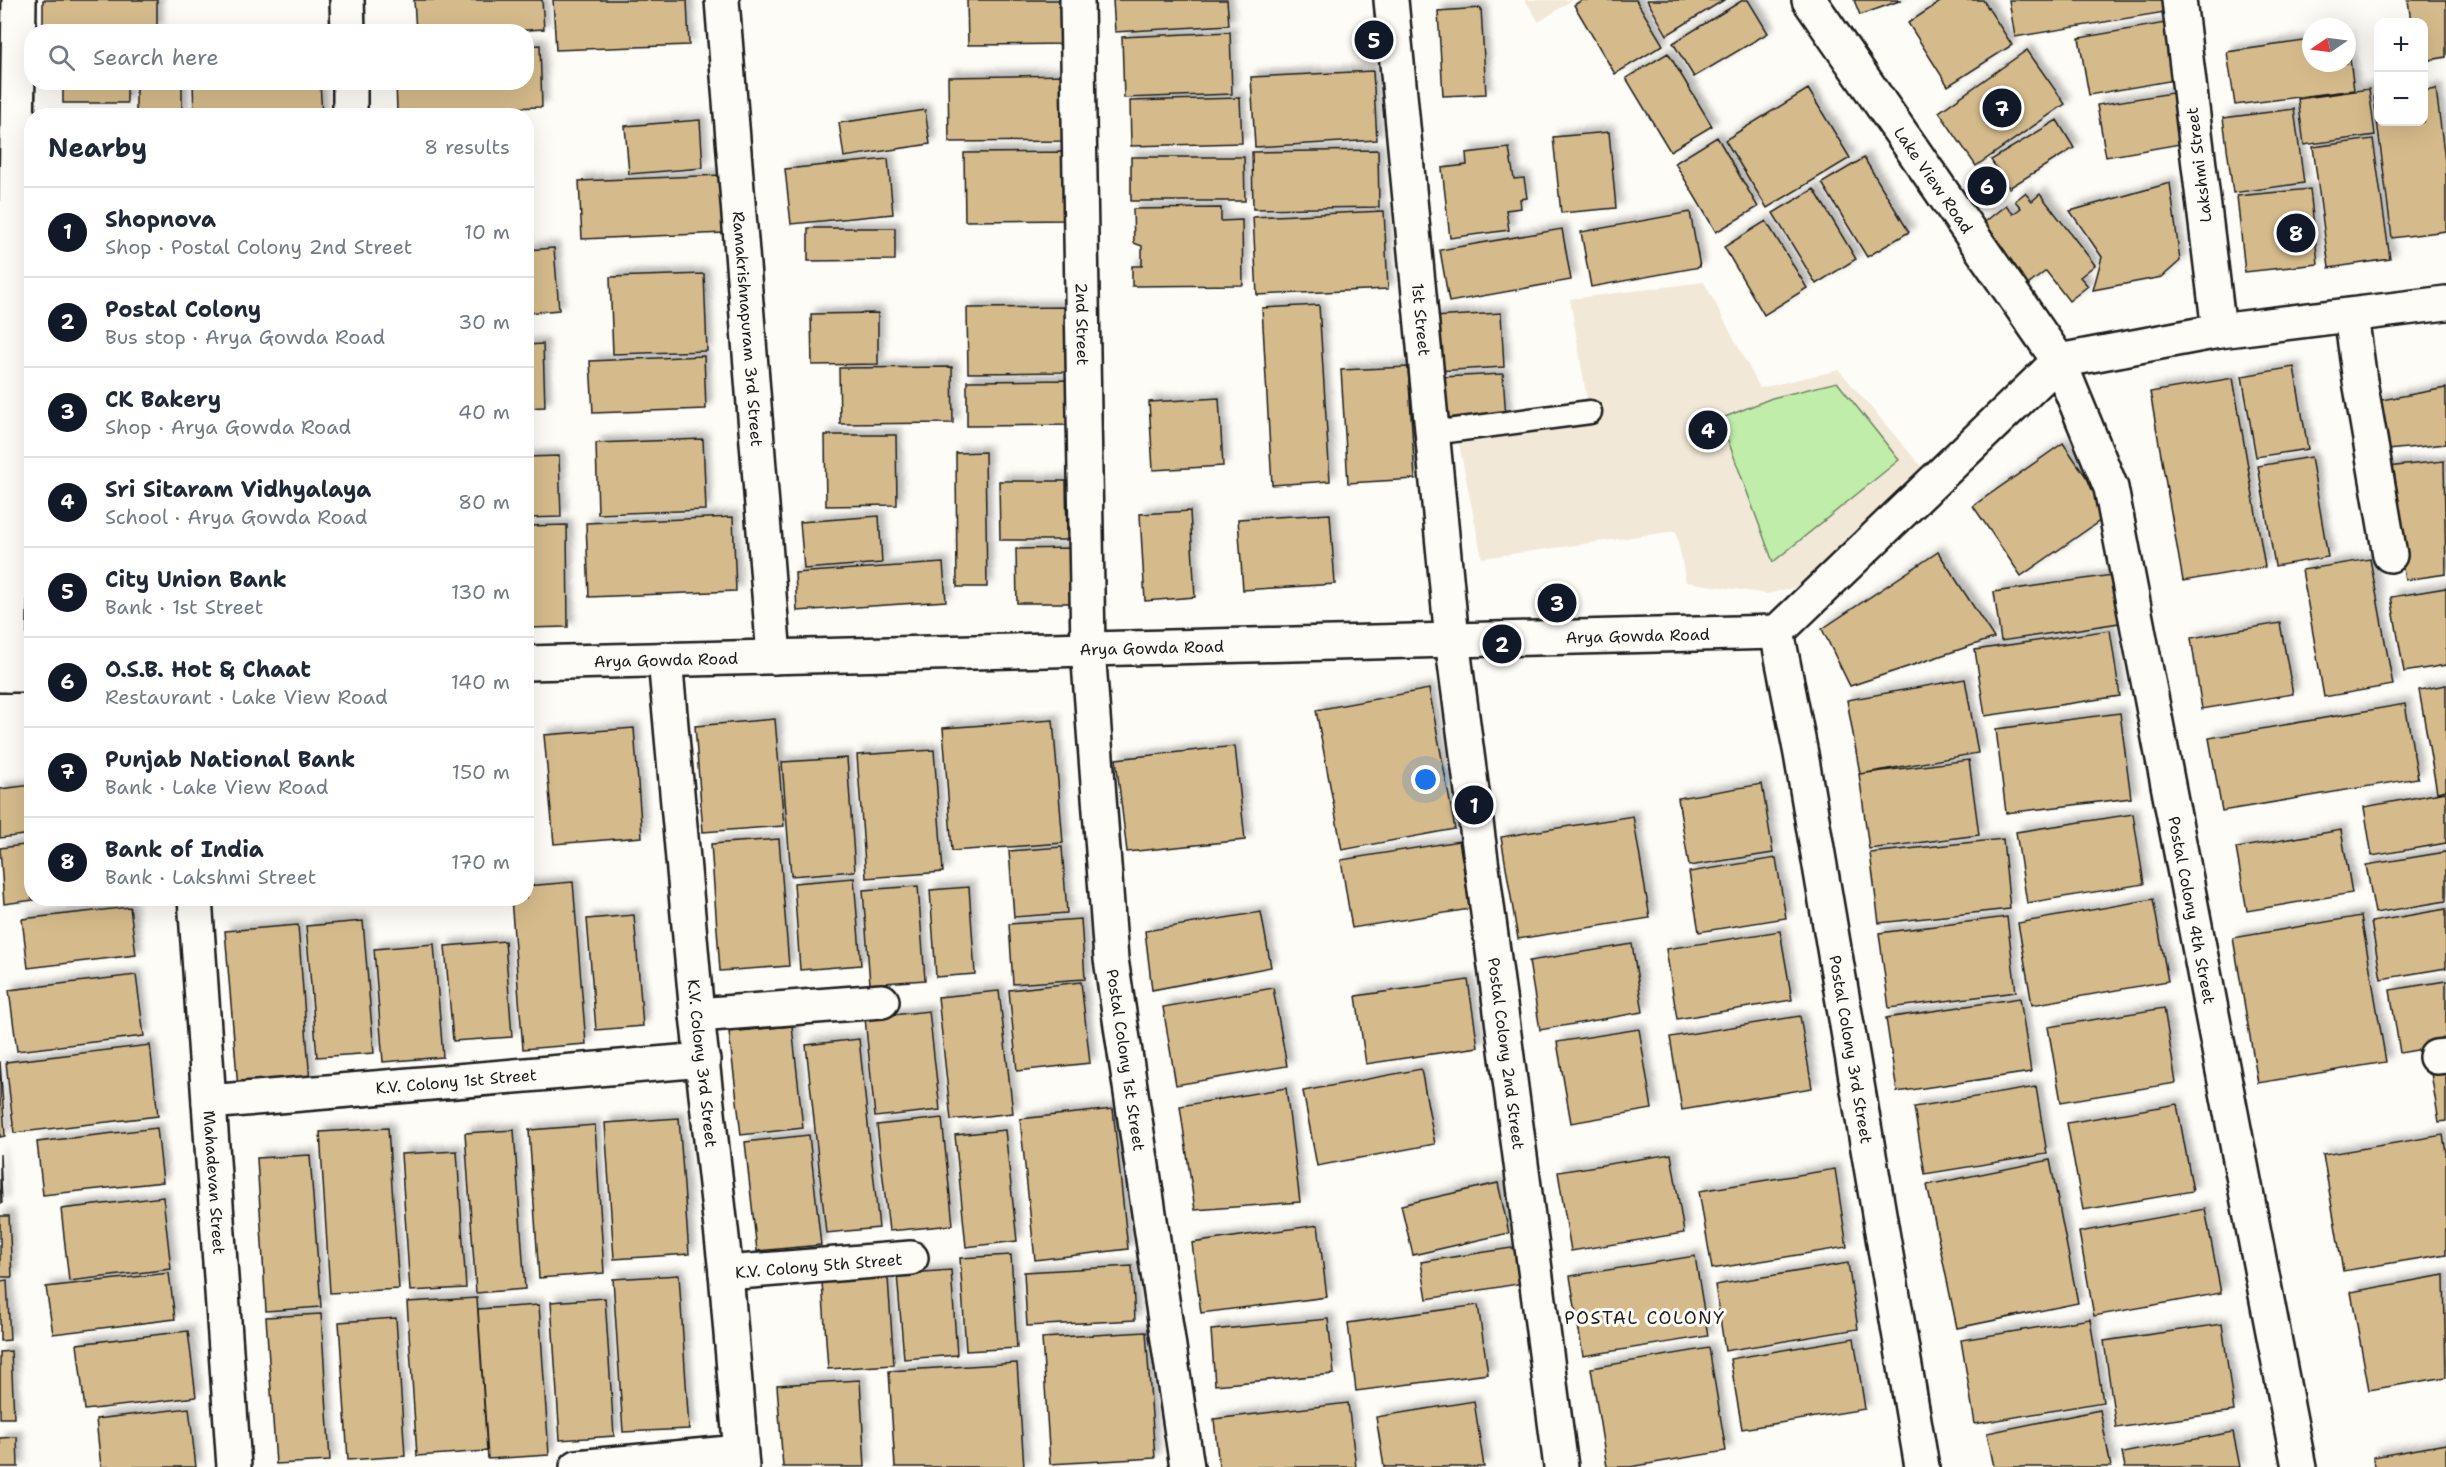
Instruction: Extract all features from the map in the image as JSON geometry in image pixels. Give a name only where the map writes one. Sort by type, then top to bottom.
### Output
[{"type":"street","points":[[13,675],[19,0]]},
{"type":"street","points":[[347,0],[348,24]]},
{"type":"street","name":"Ramakrishnapuram 3rd Street","points":[[722,0],[774,657]]},
{"type":"street","name":"2nd Street","points":[[1077,0],[1088,649]]},
{"type":"street","name":"1st Street","points":[[1391,0],[1452,640]]},
{"type":"street","name":"Lake View Road","points":[[1809,0],[2059,361]]},
{"type":"street","name":"Lakshmi Street","points":[[2179,0],[2219,331]]},
{"type":"street","points":[[350,90],[350,108]]},
{"type":"street","points":[[1777,632],[2059,361],[2219,331],[2446,303]]},
{"type":"street","points":[[2351,315],[2390,555]]},
{"type":"street","name":"Postal Colony 4th Street","points":[[2059,361],[2111,488],[2299,1467]]},
{"type":"street","name":"Arya Gowda Road","points":[[534,663],[1777,632]]},
{"type":"street","name":"Postal Colony 3rd Street","points":[[1777,632],[1801,754],[1922,1467]]},
{"type":"street","name":"Postal Colony 2nd Street","points":[[1452,640],[1561,1467]]},
{"type":"street","name":"Postal Colony 1st Street","points":[[1088,649],[1111,960],[1186,1467]]},
{"type":"street","name":"K.V. Colony 3rd Street","points":[[665,659],[697,1015],[726,1273],[741,1459]]},
{"type":"street","name":"Mahadevan Street","points":[[196,906],[234,1467]]},
{"type":"street","points":[[697,1015],[882,1001]]},
{"type":"street","name":"K.V. Colony 1st Street","points":[[209,1102],[703,1060]]},
{"type":"street","name":"K.V. Colony 5th Street","points":[[726,1273],[911,1258]]},
{"type":"street","points":[[577,1467],[741,1459]]},
{"type":"lane","points":[[1432,433],[1590,412]]},
{"type":"shaded area","points":[[1525,0],[1572,0],[1539,22]]},
{"type":"shaded area","points":[[1704,282],[1760,388],[1839,370],[1926,472],[1818,584],[1768,594],[1686,582],[1676,531],[1482,558],[1458,439],[1591,422],[1570,299]]},
{"type":"green space","points":[[1837,382],[1899,460],[1773,562],[1720,419],[1772,398]]},
{"type":"building","points":[[43,0],[157,0],[157,24],[43,24]]},
{"type":"building","points":[[414,0],[542,0],[544,29],[534,30],[534,24],[416,24]]},
{"type":"building","points":[[553,0],[687,0],[689,45],[556,50]]},
{"type":"building","points":[[967,0],[1072,0],[1073,44],[968,45]]},
{"type":"building","points":[[1113,0],[1227,0],[1229,25],[1115,32]]},
{"type":"building","points":[[1582,0],[1636,0],[1663,45],[1615,74],[1574,5]]},
{"type":"building","points":[[1647,0],[1724,0],[1667,35]]},
{"type":"building","points":[[1743,0],[1748,0],[1768,33],[1694,77],[1673,43]]},
{"type":"building","points":[[1854,0],[1902,0],[1860,15]]},
{"type":"building","points":[[1943,0],[1983,0],[2012,45],[1948,86],[1908,23]]},
{"type":"building","points":[[2009,0],[2163,0],[2165,12],[2015,37]]},
{"type":"building","points":[[2408,0],[2446,0],[2446,57],[2428,60],[2428,18],[2410,18]]},
{"type":"building","points":[[1481,8],[1486,94],[1443,96],[1438,11]]},
{"type":"building","points":[[2165,23],[2175,80],[2089,95],[2079,38]]},
{"type":"building","points":[[1230,32],[1232,94],[1124,98],[1122,37]]},
{"type":"building","points":[[2302,41],[2302,72],[2352,72],[2354,90],[2235,105],[2227,52]]},
{"type":"building","points":[[534,45],[540,45],[542,107],[397,108],[396,90],[534,90]]},
{"type":"building","points":[[2027,50],[2065,104],[1976,166],[1939,112]]},
{"type":"building","points":[[1668,53],[1712,126],[1670,151],[1626,78]]},
{"type":"building","points":[[1373,71],[1377,140],[1255,147],[1251,77]]},
{"type":"building","points":[[1069,75],[1070,141],[949,142],[948,77]]},
{"type":"building","points":[[1808,89],[1850,158],[1767,208],[1725,140]]},
{"type":"building","points":[[2369,89],[2375,135],[2304,145],[2298,99]]},
{"type":"building","points":[[2436,89],[2446,169],[2446,231],[2392,238],[2378,126],[2428,126],[2428,90]]},
{"type":"building","points":[[63,90],[127,90],[127,103],[63,103]]},
{"type":"building","points":[[136,90],[182,90],[182,108],[136,108]]},
{"type":"building","points":[[193,90],[320,90],[322,108],[194,108]]},
{"type":"building","points":[[2178,92],[2186,143],[2106,157],[2097,105]]},
{"type":"building","points":[[1240,98],[1242,143],[1131,146],[1130,101]]},
{"type":"building","points":[[2294,109],[2304,183],[2233,193],[2223,118]]},
{"type":"building","points":[[925,110],[930,144],[844,157],[839,123]]},
{"type":"building","points":[[700,120],[703,168],[629,174],[625,126]]},
{"type":"building","points":[[2057,120],[2074,148],[2009,188],[1991,160]]},
{"type":"building","points":[[1609,132],[1616,208],[1561,213],[1553,137]]},
{"type":"building","points":[[1717,137],[1758,207],[1716,232],[1675,163]]},
{"type":"building","points":[[2373,139],[2390,259],[2329,268],[2313,147]]},
{"type":"building","points":[[1509,148],[1514,179],[1524,178],[1527,198],[1520,199],[1521,208],[1506,210],[1509,230],[1450,238],[1442,168],[1467,165],[1466,153]]},
{"type":"building","points":[[1378,150],[1379,207],[1253,209],[1252,152]]},
{"type":"building","points":[[1071,152],[1072,220],[965,221],[964,153]]},
{"type":"building","points":[[1131,157],[1244,157],[1245,201],[1131,201]]},
{"type":"building","points":[[1864,158],[1909,232],[1867,257],[1822,183]]},
{"type":"building","points":[[888,159],[893,214],[791,224],[785,169]]},
{"type":"building","points":[[722,175],[725,233],[582,239],[579,181]]},
{"type":"building","points":[[2170,183],[2180,261],[2162,277],[2093,290],[2102,257],[2070,211]]},
{"type":"building","points":[[1814,189],[1856,259],[1816,284],[1773,213]]},
{"type":"building","points":[[2310,189],[2318,264],[2245,272],[2237,196]]},
{"type":"building","points":[[2025,193],[2032,201],[2040,194],[2095,265],[2080,277],[2088,286],[2069,301],[2046,271],[2024,288],[1977,228],[2006,205],[2013,214],[2021,208],[2015,201]]},
{"type":"building","points":[[1221,208],[1221,221],[1242,220],[1243,285],[1132,286],[1132,266],[1142,266],[1142,246],[1134,243],[1133,209]]},
{"type":"building","points":[[1384,211],[1388,289],[1257,295],[1253,217]]},
{"type":"building","points":[[1690,212],[1700,267],[1591,287],[1581,232]]},
{"type":"building","points":[[1766,221],[1807,288],[1764,315],[1724,247]]},
{"type":"building","points":[[808,228],[895,228],[895,260],[808,261]]},
{"type":"building","points":[[1562,229],[1571,280],[1449,302],[1440,250]]},
{"type":"building","points":[[554,248],[559,310],[534,312],[534,249]]},
{"type":"building","points":[[704,274],[707,351],[613,354],[610,277]]},
{"type":"building","points":[[1319,305],[1330,481],[1272,485],[1262,308]]},
{"type":"building","points":[[1069,307],[1070,372],[968,373],[967,308]]},
{"type":"building","points":[[878,313],[878,364],[812,365],[811,314]]},
{"type":"building","points":[[1501,313],[1504,367],[1436,371],[1433,317]]},
{"type":"building","points":[[543,344],[545,407],[534,408],[534,345]]},
{"type":"building","points":[[704,356],[706,409],[593,413],[590,361]]},
{"type":"building","points":[[952,367],[953,423],[840,424],[839,368]]},
{"type":"building","points":[[1408,367],[1415,479],[1348,483],[1341,370]]},
{"type":"building","points":[[2294,367],[2308,449],[2256,457],[2242,376]]},
{"type":"building","points":[[1503,374],[1506,419],[1445,423],[1442,377]]},
{"type":"building","points":[[2233,378],[2265,567],[2183,581],[2150,392]]},
{"type":"building","points":[[1076,380],[1077,425],[967,426],[967,381]]},
{"type":"building","points":[[2446,388],[2446,444],[2388,450],[2376,401]]},
{"type":"building","points":[[1219,398],[1223,466],[1153,470],[1149,402]]},
{"type":"building","points":[[825,435],[896,435],[897,505],[826,506]]},
{"type":"building","points":[[703,439],[706,510],[598,514],[596,443]]},
{"type":"building","points":[[2063,443],[2111,513],[2021,576],[1973,506]]},
{"type":"building","points":[[985,452],[987,587],[957,587],[956,453]]},
{"type":"building","points":[[559,456],[561,517],[534,518],[534,457]]},
{"type":"building","points":[[2311,457],[2328,557],[2275,566],[2258,466]]},
{"type":"building","points":[[2444,461],[2446,574],[2405,580],[2386,467]]},
{"type":"building","points":[[999,481],[1066,481],[1067,540],[1000,540]]},
{"type":"building","points":[[1190,511],[1195,597],[1145,601],[1140,514]]},
{"type":"building","points":[[1330,514],[1335,584],[1243,590],[1238,519]]},
{"type":"building","points":[[879,516],[882,563],[804,569],[800,522]]},
{"type":"building","points":[[733,517],[736,591],[589,597],[586,523]]},
{"type":"building","points":[[567,525],[568,627],[534,628],[534,526]]},
{"type":"building","points":[[1071,548],[1072,603],[1017,603],[1016,549]]},
{"type":"building","points":[[1938,552],[1994,638],[1850,686],[1822,629]]},
{"type":"building","points":[[2370,559],[2393,685],[2324,697],[2302,570]]},
{"type":"building","points":[[943,563],[946,601],[797,611],[795,573]]},
{"type":"building","points":[[2112,575],[2119,623],[2001,641],[1994,592]]},
{"type":"building","points":[[2446,588],[2446,665],[2404,672],[2391,597]]},
{"type":"building","points":[[2280,623],[2293,694],[2202,709],[2191,638]]},
{"type":"building","points":[[2110,630],[2120,696],[1985,716],[1975,650]]},
{"type":"building","points":[[1965,679],[1978,753],[1860,774],[1847,700]]},
{"type":"building","points":[[2446,685],[2446,790],[2437,792],[2419,690]]},
{"type":"building","points":[[1429,689],[1455,829],[1342,850],[1316,710]]},
{"type":"building","points":[[2405,704],[2418,778],[2222,811],[2209,738]]},
{"type":"building","points":[[2120,713],[2131,798],[2006,813],[1996,729]]},
{"type":"building","points":[[775,719],[784,826],[703,832],[695,726]]},
{"type":"building","points":[[1053,720],[1063,843],[952,851],[943,728]]},
{"type":"building","points":[[634,728],[642,837],[554,844],[544,735]]},
{"type":"building","points":[[1235,746],[1245,840],[1127,852],[1116,759]]},
{"type":"building","points":[[934,750],[943,872],[866,878],[857,755]]},
{"type":"building","points":[[847,758],[855,871],[791,876],[782,762]]},
{"type":"building","points":[[1969,760],[1979,835],[1869,849],[1859,774]]},
{"type":"building","points":[[1762,784],[1773,853],[1689,866],[1678,798]]},
{"type":"building","points":[[24,786],[24,835],[0,838],[0,789]]},
{"type":"building","points":[[2446,792],[2446,843],[2372,856],[2364,807]]},
{"type":"building","points":[[2133,814],[2144,884],[2027,903],[2016,832]]},
{"type":"building","points":[[1633,816],[1650,918],[1518,939],[1501,837]]},
{"type":"building","points":[[2341,830],[2352,893],[2247,911],[2236,848]]},
{"type":"building","points":[[779,839],[789,966],[720,971],[711,844]]},
{"type":"building","points":[[2003,839],[2010,909],[1879,923],[1870,853]]},
{"type":"building","points":[[1459,841],[1470,909],[1352,928],[1341,860]]},
{"type":"building","points":[[24,845],[24,901],[4,904],[0,848]]},
{"type":"building","points":[[1062,847],[1067,913],[1014,917],[1009,851]]},
{"type":"building","points":[[2446,852],[2446,901],[2375,913],[2366,865]]},
{"type":"building","points":[[1776,858],[1786,918],[1699,932],[1689,872]]},
{"type":"building","points":[[854,878],[861,965],[800,970],[794,883]]},
{"type":"building","points":[[573,882],[586,1044],[523,1049],[512,906],[534,906],[534,885]]},
{"type":"building","points":[[918,886],[925,980],[870,984],[863,890]]},
{"type":"building","points":[[969,887],[975,974],[936,977],[930,890]]},
{"type":"building","points":[[2153,899],[2168,981],[2032,1005],[2018,923]]},
{"type":"building","points":[[130,907],[136,955],[28,968],[22,919]]},
{"type":"building","points":[[2446,909],[2446,968],[2381,979],[2371,922]]},
{"type":"building","points":[[1261,912],[1271,967],[1152,990],[1145,931]]},
{"type":"building","points":[[634,915],[643,1026],[596,1030],[587,919]]},
{"type":"building","points":[[2361,916],[2386,1062],[2258,1083],[2233,938]]},
{"type":"building","points":[[2007,917],[2016,992],[1889,1008],[1879,933]]},
{"type":"building","points":[[1081,919],[1085,979],[1013,984],[1009,924]]},
{"type":"building","points":[[363,921],[374,1053],[317,1057],[306,926]]},
{"type":"building","points":[[298,925],[310,1082],[238,1088],[225,931]]},
{"type":"building","points":[[1780,931],[1792,1000],[1677,1019],[1666,949]]},
{"type":"building","points":[[505,941],[512,1037],[453,1041],[445,946]]},
{"type":"building","points":[[434,944],[443,1057],[383,1062],[374,949]]},
{"type":"building","points":[[1632,944],[1643,1012],[1540,1030],[1529,961]]},
{"type":"building","points":[[136,975],[144,1036],[17,1051],[9,990]]},
{"type":"building","points":[[1468,980],[1478,1047],[1366,1064],[1356,996]]},
{"type":"building","points":[[2446,981],[2446,1045],[2400,1053],[2390,990]]},
{"type":"building","points":[[1081,982],[1090,1063],[1017,1071],[1009,990]]},
{"type":"building","points":[[1273,988],[1287,1066],[1176,1085],[1163,1007]]},
{"type":"building","points":[[999,991],[1013,1113],[951,1120],[938,997]]},
{"type":"building","points":[[2020,998],[2031,1072],[1897,1092],[1886,1018]]},
{"type":"building","points":[[2164,1008],[2176,1083],[2061,1102],[2048,1027]]},
{"type":"building","points":[[929,1011],[940,1110],[875,1117],[865,1018]]},
{"type":"building","points":[[1800,1016],[1812,1088],[1682,1110],[1670,1037]]},
{"type":"building","points":[[792,1026],[803,1128],[741,1135],[729,1032]]},
{"type":"building","points":[[1639,1029],[1652,1109],[1571,1123],[1557,1042]]},
{"type":"building","points":[[859,1039],[879,1228],[826,1233],[806,1045]]},
{"type":"building","points":[[150,1045],[158,1116],[14,1133],[6,1062]]},
{"type":"building","points":[[0,1061],[5,1136],[0,1137]]},
{"type":"building","points":[[1421,1069],[1435,1144],[1317,1166],[1303,1091]]},
{"type":"building","points":[[2446,1070],[2446,1121],[2439,1122],[2431,1073]]},
{"type":"building","points":[[2036,1087],[2047,1154],[1925,1174],[1914,1107]]},
{"type":"building","points":[[1286,1088],[1300,1202],[1195,1210],[1180,1106]]},
{"type":"building","points":[[2177,1104],[2193,1191],[2083,1210],[2067,1123]]},
{"type":"building","points":[[1113,1109],[1128,1249],[1035,1260],[1020,1119]]},
{"type":"building","points":[[679,1118],[689,1254],[614,1259],[605,1123]]},
{"type":"building","points":[[942,1118],[953,1225],[889,1231],[877,1125]]},
{"type":"building","points":[[595,1125],[604,1273],[539,1278],[529,1130]]},
{"type":"building","points":[[157,1128],[163,1182],[43,1195],[37,1142]]},
{"type":"building","points":[[388,1128],[399,1289],[330,1293],[320,1132]]},
{"type":"building","points":[[514,1130],[525,1289],[476,1293],[465,1133]]},
{"type":"building","points":[[1005,1130],[1017,1241],[966,1247],[955,1135]]},
{"type":"building","points":[[809,1135],[821,1245],[757,1251],[745,1142]]},
{"type":"building","points":[[2443,1135],[2446,1153],[2446,1254],[2343,1271],[2323,1155]]},
{"type":"building","points":[[457,1151],[466,1288],[410,1291],[401,1154]]},
{"type":"building","points":[[0,1154],[2,1203],[0,1203]]},
{"type":"building","points":[[1671,1154],[1684,1233],[1571,1251],[1558,1172]]},
{"type":"building","points":[[310,1155],[321,1307],[266,1311],[257,1158]]},
{"type":"building","points":[[2050,1160],[2078,1303],[1957,1328],[1927,1185]]},
{"type":"building","points":[[1835,1169],[1847,1247],[1712,1269],[1699,1191]]},
{"type":"building","points":[[1498,1183],[1509,1233],[1413,1255],[1401,1205]]},
{"type":"building","points":[[163,1197],[171,1269],[69,1281],[61,1209]]},
{"type":"building","points":[[2205,1209],[2221,1293],[2094,1316],[2079,1232]]},
{"type":"building","points":[[0,1216],[9,1216],[12,1277],[0,1277]]},
{"type":"building","points":[[1318,1225],[1327,1297],[1201,1313],[1192,1243]]},
{"type":"building","points":[[1524,1246],[1530,1282],[1427,1299],[1421,1262]]},
{"type":"building","points":[[1011,1255],[1017,1348],[966,1351],[960,1258]]},
{"type":"building","points":[[1695,1256],[1708,1336],[1583,1356],[1570,1276]]},
{"type":"building","points":[[1848,1263],[1858,1329],[1725,1351],[1715,1285]]},
{"type":"building","points":[[1132,1266],[1135,1320],[1027,1326],[1024,1272]]},
{"type":"building","points":[[951,1270],[957,1355],[904,1359],[897,1274]]},
{"type":"building","points":[[169,1273],[175,1319],[53,1334],[46,1287]]},
{"type":"building","points":[[679,1275],[689,1429],[623,1432],[613,1279]]},
{"type":"building","points":[[2444,1275],[2446,1377],[2369,1390],[2351,1292]]},
{"type":"building","points":[[888,1278],[894,1365],[828,1369],[822,1282]]},
{"type":"building","points":[[7,1280],[10,1340],[0,1341],[0,1281]]},
{"type":"building","points":[[477,1298],[487,1451],[417,1456],[407,1302]]},
{"type":"building","points":[[605,1298],[614,1436],[560,1440],[551,1302]]},
{"type":"building","points":[[539,1305],[549,1455],[488,1459],[478,1309]]},
{"type":"building","points":[[1478,1305],[1488,1374],[1356,1391],[1348,1323]]},
{"type":"building","points":[[321,1314],[330,1461],[276,1464],[266,1317]]},
{"type":"building","points":[[396,1318],[405,1456],[348,1460],[339,1322]]},
{"type":"building","points":[[1328,1319],[1334,1374],[1215,1385],[1211,1330]]},
{"type":"building","points":[[2090,1319],[2103,1402],[1975,1424],[1961,1340]]},
{"type":"building","points":[[2222,1324],[2234,1411],[2116,1428],[2104,1341]]},
{"type":"building","points":[[188,1331],[196,1397],[85,1410],[77,1344]]},
{"type":"building","points":[[1146,1332],[1155,1458],[1050,1464],[1042,1338]]},
{"type":"building","points":[[1854,1338],[1865,1409],[1742,1429],[1730,1359]]},
{"type":"building","points":[[1709,1348],[1726,1451],[1630,1467],[1607,1467],[1591,1368]]},
{"type":"building","points":[[11,1351],[14,1418],[0,1418],[0,1352]]},
{"type":"building","points":[[1017,1363],[1024,1467],[895,1467],[889,1371]]},
{"type":"building","points":[[860,1380],[865,1467],[783,1467],[777,1385]]},
{"type":"building","points":[[1474,1401],[1484,1467],[1384,1467],[1376,1417]]},
{"type":"building","points":[[1348,1403],[1356,1467],[1219,1467],[1214,1419]]},
{"type":"building","points":[[189,1408],[196,1467],[101,1467],[96,1419]]},
{"type":"building","points":[[2100,1410],[2111,1467],[1994,1467],[1987,1433]]},
{"type":"building","points":[[2233,1432],[2240,1467],[2125,1467],[2122,1453]]},
{"type":"building","points":[[17,1437],[18,1467],[0,1467],[0,1438]]},
{"type":"building","points":[[2446,1444],[2446,1467],[2374,1467],[2373,1457]]},
{"type":"place","name":"City Union Bank","points":[[1374,40]]},
{"type":"place","name":"Punjab National Bank","points":[[2002,108]]},
{"type":"place","name":"O.S.B. Hot & Chaat","points":[[1987,186]]},
{"type":"place","name":"Bank of India","points":[[2296,233]]},
{"type":"place","name":"Sri Sitaram Vidhyalaya","points":[[1708,430]]},
{"type":"place","name":"CK Bakery","points":[[1557,603]]},
{"type":"place","name":"Postal Colony","points":[[1502,644]]},
{"type":"place","name":"Shopnova","points":[[1474,805]]},
{"type":"district","name":"POSTAL COLONY","points":[[1645,1318]]}]
